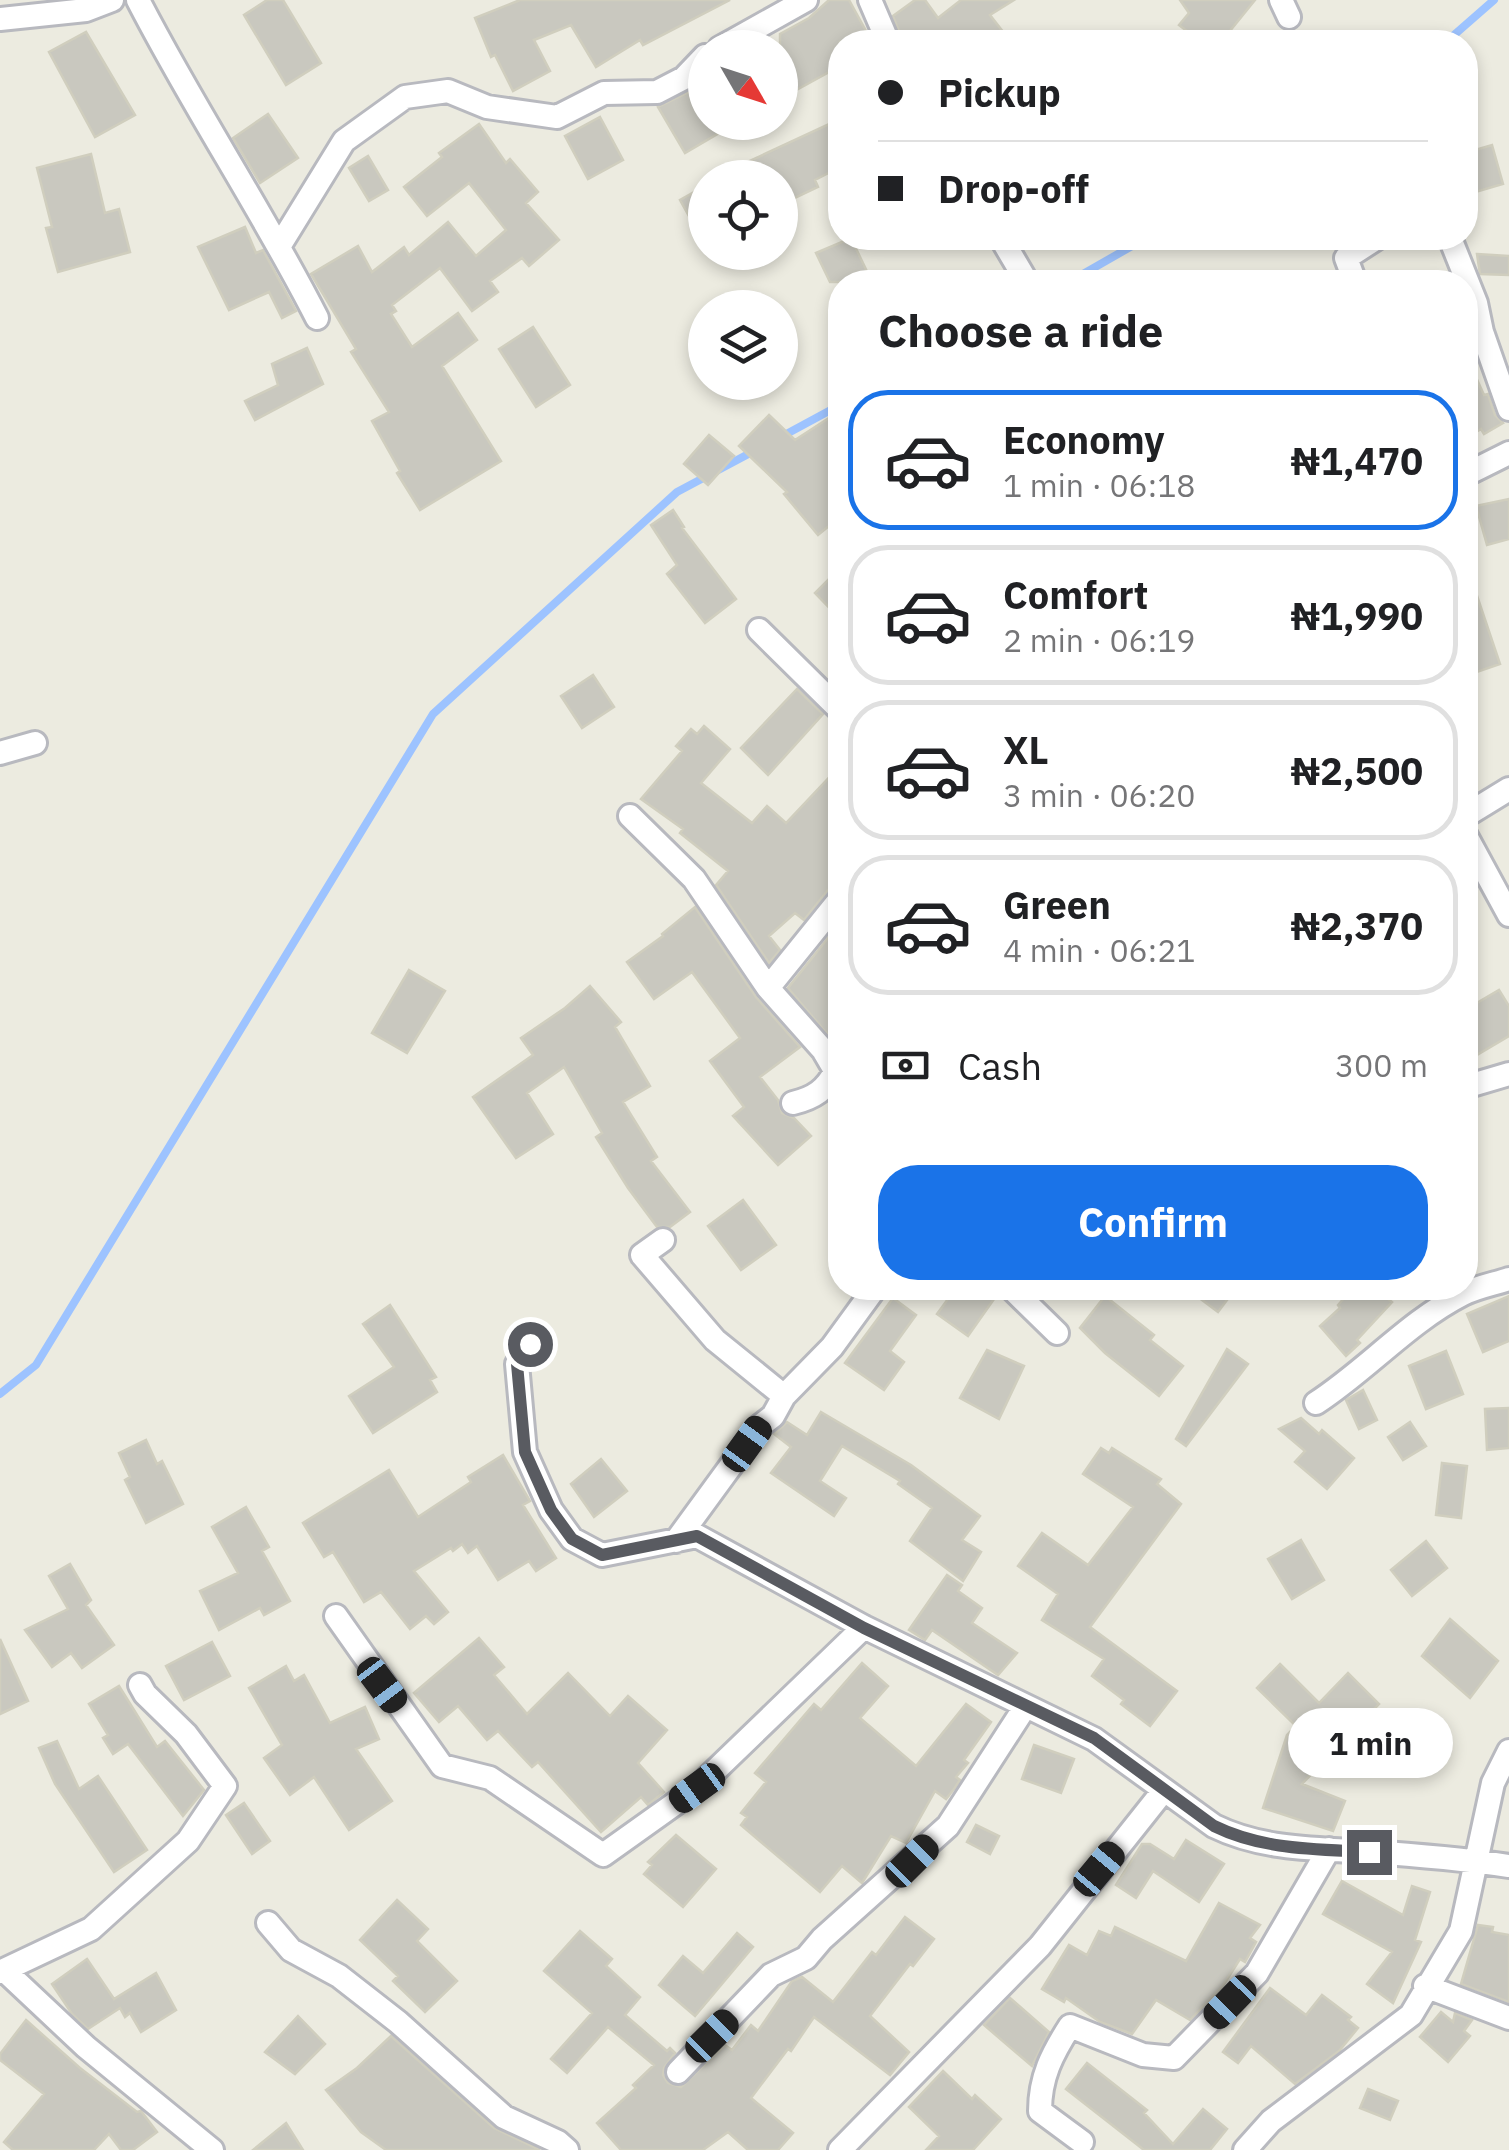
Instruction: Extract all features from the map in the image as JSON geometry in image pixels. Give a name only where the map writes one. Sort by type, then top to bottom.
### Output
[{"type":"street","points":[[0,19],[86,10],[112,0]]},
{"type":"street","points":[[138,0],[223,156],[280,245],[317,318]]},
{"type":"street","points":[[752,30],[806,0]]},
{"type":"street","points":[[870,0],[883,30]]},
{"type":"street","points":[[280,245],[344,141],[405,97],[448,91],[487,107],[557,117],[604,92],[657,92],[688,74]]},
{"type":"street","points":[[1350,270],[1346,258],[1358,250]]},
{"type":"street","points":[[1478,313],[1509,409]]},
{"type":"street","points":[[1478,468],[1509,453]]},
{"type":"street","points":[[759,630],[828,698]]},
{"type":"street","points":[[0,753],[36,743]]},
{"type":"street","points":[[1478,808],[1509,789]]},
{"type":"street","points":[[630,816],[694,879],[768,988],[828,1058]]},
{"type":"street","points":[[1478,858],[1509,915]]},
{"type":"street","points":[[768,988],[828,915]]},
{"type":"street","points":[[1478,1083],[1509,1074]]},
{"type":"street","points":[[793,1103],[814,1098],[828,1084]]},
{"type":"street","points":[[663,1240],[642,1256],[715,1340],[784,1396]]},
{"type":"street","points":[[1478,1288],[1509,1279]]},
{"type":"street","points":[[676,1541],[760,1426],[832,1347],[866,1300]]},
{"type":"street","points":[[1024,1300],[1057,1332]]},
{"type":"street","points":[[1316,1403],[1453,1300]]},
{"type":"street","points":[[530,1344],[517,1364],[525,1452],[551,1510],[572,1539],[602,1555],[697,1536],[864,1628],[1094,1738],[1214,1826],[1236,1837],[1277,1846],[1509,1866]]},
{"type":"street","points":[[336,1616],[442,1766],[490,1778],[604,1855],[697,1788],[864,1628]]},
{"type":"street","points":[[140,1685],[186,1734],[225,1786],[188,1841],[91,1929],[2,1971],[86,2047],[212,2150]]},
{"type":"street","points":[[678,2072],[771,1975],[806,1958],[822,1938],[948,1826],[1025,1707]]},
{"type":"street","points":[[1245,2150],[1271,2121],[1411,2015],[1461,1930],[1492,1783],[1509,1752]]},
{"type":"street","points":[[840,2150],[1040,1946],[1164,1790]]},
{"type":"street","points":[[1082,2142],[1040,2111],[1040,2086],[1051,2055],[1070,2026],[1143,2055],[1174,2058],[1258,1974],[1330,1850]]},
{"type":"street","points":[[268,1923],[291,1950],[339,1976],[433,2052],[504,2117],[568,2150]]},
{"type":"street","points":[[1425,1986],[1509,2018]]},
{"type":"building","points":[[267,0],[283,0],[321,63],[286,85],[244,15]]},
{"type":"building","points":[[520,0],[730,0],[643,45],[640,40],[596,67],[571,25],[534,40],[550,71],[513,91],[495,55],[491,57],[475,18]]},
{"type":"building","points":[[829,0],[849,0],[865,30],[828,30],[828,73],[798,89],[798,30],[787,30]]},
{"type":"building","points":[[915,0],[925,0],[938,18],[961,0],[1014,0],[990,15],[1002,30],[898,30],[893,16]]},
{"type":"building","points":[[1180,0],[1255,0],[1231,30],[1185,30],[1179,25],[1189,13]]},
{"type":"building","points":[[86,32],[135,115],[95,137],[49,52]]},
{"type":"building","points":[[688,92],[688,140],[707,140],[685,153],[658,107]]},
{"type":"building","points":[[268,114],[298,158],[260,183],[233,138]]},
{"type":"building","points":[[600,117],[623,160],[588,179],[565,136]]},
{"type":"building","points":[[479,124],[506,163],[510,159],[538,192],[526,203],[559,240],[529,266],[522,258],[490,281],[498,292],[472,311],[440,268],[392,305],[396,311],[391,314],[412,347],[458,313],[477,340],[442,366],[501,461],[420,510],[372,421],[389,412],[351,352],[356,349],[311,274],[358,246],[372,272],[404,247],[409,255],[448,222],[476,256],[506,230],[469,183],[427,216],[404,187],[442,157],[439,153]]},
{"type":"building","points":[[828,125],[828,173],[815,180],[818,187],[798,196],[798,160],[752,160]]},
{"type":"building","points":[[1492,145],[1503,184],[1478,191],[1478,149]]},
{"type":"building","points":[[91,154],[105,213],[119,209],[130,252],[58,272],[46,228],[52,227],[37,168]]},
{"type":"building","points":[[368,156],[388,190],[369,201],[349,168]]},
{"type":"building","points":[[688,196],[688,214],[680,200]]},
{"type":"building","points":[[245,227],[256,253],[263,250],[296,311],[282,318],[269,292],[229,310],[198,247]]},
{"type":"building","points":[[828,248],[857,250],[866,270],[828,270],[828,278],[816,253]]},
{"type":"building","points":[[1477,254],[1509,256],[1509,275],[1480,274]]},
{"type":"building","points":[[533,327],[570,385],[536,407],[499,349]]},
{"type":"building","points":[[307,348],[323,384],[255,420],[245,401],[278,385],[272,364]]},
{"type":"building","points":[[1478,382],[1503,423],[1484,434],[1481,429],[1478,431]]},
{"type":"building","points":[[769,415],[795,440],[828,419],[828,527],[818,535],[784,494],[787,492],[739,446]]},
{"type":"building","points":[[709,435],[734,456],[708,485],[684,464]]},
{"type":"building","points":[[1509,499],[1509,539],[1487,545],[1478,506]]},
{"type":"building","points":[[673,510],[682,528],[736,599],[705,623],[667,574],[677,565],[651,525]]},
{"type":"building","points":[[828,580],[828,607],[815,593]]},
{"type":"building","points":[[1478,599],[1500,664],[1478,672]]},
{"type":"building","points":[[593,675],[614,707],[582,728],[561,696]]},
{"type":"building","points":[[797,689],[823,714],[768,775],[741,748]]},
{"type":"building","points":[[704,726],[730,749],[701,783],[752,823],[767,806],[786,823],[828,779],[828,890],[804,920],[795,913],[769,936],[780,950],[769,963],[716,885],[728,871],[680,833],[683,829],[641,799],[682,751],[676,746],[691,729],[697,734]]},
{"type":"building","points":[[695,907],[756,997],[800,1047],[760,1077],[778,1100],[782,1113],[794,1118],[811,1136],[778,1165],[733,1116],[744,1107],[710,1061],[740,1038],[692,972],[654,999],[627,962]]},
{"type":"building","points":[[828,938],[828,1035],[788,988]]},
{"type":"building","points":[[409,970],[445,991],[407,1053],[372,1033]]},
{"type":"building","points":[[590,986],[621,1022],[615,1027],[650,1086],[623,1102],[657,1157],[651,1161],[690,1212],[670,1227],[657,1227],[628,1188],[596,1137],[602,1133],[564,1067],[527,1093],[553,1134],[516,1158],[473,1097],[533,1055],[521,1038]]},
{"type":"building","points":[[1499,990],[1509,1006],[1509,1036],[1478,1054],[1478,1002]]},
{"type":"building","points":[[743,1200],[776,1245],[741,1270],[708,1226]]},
{"type":"building","points":[[1509,1296],[1509,1341],[1483,1352],[1467,1314]]},
{"type":"building","points":[[892,1300],[916,1315],[890,1351],[904,1362],[884,1390],[845,1363]]},
{"type":"building","points":[[947,1300],[993,1300],[968,1336],[937,1314]]},
{"type":"building","points":[[1102,1300],[1110,1300],[1154,1335],[1150,1340],[1183,1366],[1159,1396],[1080,1328]]},
{"type":"building","points":[[1202,1300],[1227,1300],[1218,1312]]},
{"type":"building","points":[[1342,1300],[1392,1302],[1346,1356],[1320,1326],[1340,1308]]},
{"type":"building","points":[[390,1305],[436,1377],[430,1380],[437,1392],[373,1433],[349,1396],[394,1367],[363,1324]]},
{"type":"building","points":[[1227,1349],[1248,1364],[1186,1446],[1176,1439]]},
{"type":"building","points":[[987,1350],[1024,1366],[999,1419],[960,1398]]},
{"type":"building","points":[[1446,1351],[1463,1394],[1426,1409],[1409,1366]]},
{"type":"building","points":[[1363,1390],[1377,1420],[1359,1429],[1346,1400]]},
{"type":"building","points":[[1509,1408],[1509,1448],[1487,1450],[1485,1409]]},
{"type":"building","points":[[821,1412],[911,1465],[980,1516],[962,1540],[981,1552],[963,1581],[910,1541],[932,1508],[898,1484],[900,1481],[842,1446],[820,1481],[846,1498],[834,1516],[771,1473],[791,1447],[774,1434],[787,1422],[807,1435]]},
{"type":"building","points":[[1301,1418],[1319,1434],[1322,1430],[1354,1458],[1327,1489],[1295,1462],[1305,1451],[1279,1429]]},
{"type":"building","points":[[1410,1422],[1426,1446],[1403,1460],[1388,1437]]},
{"type":"building","points":[[146,1440],[157,1464],[162,1461],[183,1504],[146,1523],[125,1480],[130,1477],[119,1453]]},
{"type":"building","points":[[1101,1448],[1109,1453],[1112,1448],[1161,1479],[1157,1484],[1181,1504],[1090,1627],[1177,1691],[1150,1726],[1092,1676],[1104,1659],[1042,1620],[1058,1594],[1018,1566],[1042,1533],[1088,1565],[1133,1507],[1083,1474]]},
{"type":"building","points":[[503,1455],[530,1501],[523,1505],[556,1558],[536,1571],[529,1561],[498,1580],[477,1546],[468,1553],[462,1544],[453,1551],[451,1548],[414,1571],[448,1612],[434,1624],[426,1616],[410,1629],[381,1592],[364,1602],[333,1552],[324,1557],[303,1523],[389,1470],[418,1517]]},
{"type":"building","points":[[601,1459],[627,1491],[594,1517],[571,1484]]},
{"type":"building","points":[[1442,1463],[1467,1466],[1461,1518],[1436,1515]]},
{"type":"building","points":[[246,1507],[269,1547],[262,1551],[290,1601],[264,1615],[260,1608],[219,1630],[200,1591],[238,1573],[212,1527]]},
{"type":"building","points":[[1301,1540],[1324,1580],[1292,1599],[1268,1559]]},
{"type":"building","points":[[1426,1541],[1447,1568],[1412,1596],[1391,1570]]},
{"type":"building","points":[[70,1564],[91,1600],[86,1605],[114,1645],[82,1668],[71,1653],[52,1667],[25,1630],[68,1609],[49,1576]]},
{"type":"building","points":[[947,1575],[962,1585],[958,1591],[982,1608],[972,1623],[1017,1653],[998,1675],[932,1630],[925,1640],[909,1630]]},
{"type":"building","points":[[1450,1619],[1498,1661],[1470,1698],[1422,1656]]},
{"type":"building","points":[[479,1638],[504,1667],[494,1675],[527,1714],[568,1673],[610,1716],[628,1696],[667,1730],[638,1763],[664,1792],[648,1805],[641,1797],[601,1832],[538,1762],[532,1767],[498,1731],[487,1740],[458,1706],[439,1722],[414,1693]]},
{"type":"building","points":[[0,1639],[28,1701],[0,1714]]},
{"type":"building","points":[[212,1642],[230,1676],[184,1700],[166,1666]]},
{"type":"building","points":[[862,1663],[888,1686],[860,1718],[916,1766],[966,1704],[991,1722],[964,1760],[968,1763],[956,1777],[960,1780],[954,1789],[946,1799],[935,1791],[906,1843],[891,1836],[862,1883],[842,1866],[820,1892],[741,1825],[747,1817],[741,1813],[766,1782],[755,1773],[814,1704],[821,1710]]},
{"type":"building","points":[[1280,1664],[1319,1703],[1348,1673],[1379,1704],[1302,1784],[1345,1801],[1333,1831],[1263,1808],[1287,1735],[1296,1726],[1257,1688]]},
{"type":"building","points":[[286,1666],[294,1681],[304,1675],[330,1723],[365,1707],[379,1739],[356,1749],[392,1801],[349,1830],[314,1777],[290,1795],[264,1758],[282,1745],[249,1688]]},
{"type":"building","points":[[119,1686],[157,1747],[165,1741],[204,1790],[183,1816],[128,1744],[113,1754],[103,1738],[108,1735],[89,1704]]},
{"type":"building","points":[[57,1741],[79,1789],[98,1776],[147,1850],[114,1872],[55,1784],[39,1748]]},
{"type":"building","points":[[1034,1745],[1074,1759],[1061,1793],[1022,1779]]},
{"type":"building","points":[[244,1803],[270,1841],[252,1854],[226,1815]]},
{"type":"building","points":[[976,1825],[999,1836],[990,1854],[967,1842]]},
{"type":"building","points":[[676,1835],[716,1869],[683,1907],[644,1874],[652,1865],[648,1862]]},
{"type":"building","points":[[1186,1840],[1224,1864],[1199,1902],[1153,1871],[1136,1898],[1116,1885],[1142,1844],[1150,1844],[1174,1859]]},
{"type":"building","points":[[1342,1881],[1403,1915],[1412,1886],[1430,1892],[1415,1940],[1421,1942],[1393,2003],[1367,1984],[1392,1952],[1323,1914]]},
{"type":"building","points":[[397,1900],[428,1929],[417,1941],[457,1981],[425,2012],[393,1981],[398,1976],[360,1940]]},
{"type":"building","points":[[1219,1903],[1260,1925],[1250,1938],[1256,1942],[1245,1962],[1240,1959],[1223,1986],[1190,2020],[1156,2000],[1132,2034],[1100,2022],[1066,1998],[1064,2002],[1042,1989],[1069,1945],[1087,1955],[1099,1931],[1111,1936],[1115,1927],[1186,1961]]},
{"type":"building","points":[[905,1917],[934,1939],[870,2016],[909,2052],[890,2075],[814,2017],[751,2098],[793,2133],[778,2150],[748,2150],[728,2132],[703,2150],[621,2150],[597,2123],[636,2088],[633,2085],[654,2065],[608,2027],[567,2073],[551,2059],[592,2013],[544,1971],[580,1931],[612,1959],[606,1966],[640,1997],[625,2015],[667,2051],[670,2048],[675,2053],[663,2075],[668,2083],[681,2087],[725,2045],[732,2050],[751,2025],[758,2031],[792,1981],[802,1977],[833,2002]]},
{"type":"building","points":[[1478,1925],[1509,1935],[1509,2002],[1461,1984]]},
{"type":"building","points":[[737,1933],[753,1947],[695,2016],[659,1985],[683,1956],[703,1973]]},
{"type":"building","points":[[87,1959],[114,1999],[156,1973],[176,2010],[141,2032],[130,2013],[125,2017],[120,2008],[88,2029],[72,2014],[52,1984]]},
{"type":"building","points":[[1270,1988],[1306,2015],[1322,1995],[1351,2017],[1348,2020],[1358,2028],[1339,2051],[1295,2084],[1251,2046],[1238,2063],[1223,2052]]},
{"type":"building","points":[[1010,1998],[1049,2032],[1032,2066],[984,2025]]},
{"type":"building","points":[[1441,2012],[1453,2022],[1455,2013],[1472,2020],[1464,2031],[1470,2036],[1448,2062],[1420,2037]]},
{"type":"building","points":[[298,2016],[325,2044],[295,2074],[265,2052]]},
{"type":"building","points":[[26,2020],[80,2068],[137,2112],[141,2111],[157,2132],[133,2150],[121,2150],[109,2134],[94,2150],[13,2150],[4,2142],[44,2094],[0,2060],[0,2054]]},
{"type":"building","points":[[391,2036],[494,2128],[540,2150],[386,2150],[361,2132],[326,2090]]},
{"type":"building","points":[[1087,2063],[1147,2110],[1144,2113],[1173,2144],[1203,2109],[1227,2129],[1210,2150],[1144,2150],[1066,2089]]},
{"type":"building","points":[[943,2071],[972,2099],[975,2095],[1001,2119],[973,2150],[926,2150],[939,2136],[909,2107]]},
{"type":"building","points":[[1368,2089],[1398,2101],[1390,2120],[1360,2108]]},
{"type":"building","points":[[286,2123],[303,2150],[253,2150]]},
{"type":"waterway","points":[[1460,30],[1494,0]]},
{"type":"waterway","points":[[1090,270],[1125,250]]},
{"type":"waterway","points":[[779,438],[828,411]]},
{"type":"waterway","points":[[0,1394],[36,1365],[433,714],[677,492],[754,451]]},
{"type":"route","points":[[530,1344],[517,1364],[525,1452],[551,1510],[572,1539],[602,1555],[697,1536],[864,1628],[1094,1738],[1214,1826],[1236,1837],[1277,1846],[1369,1852]]}]
